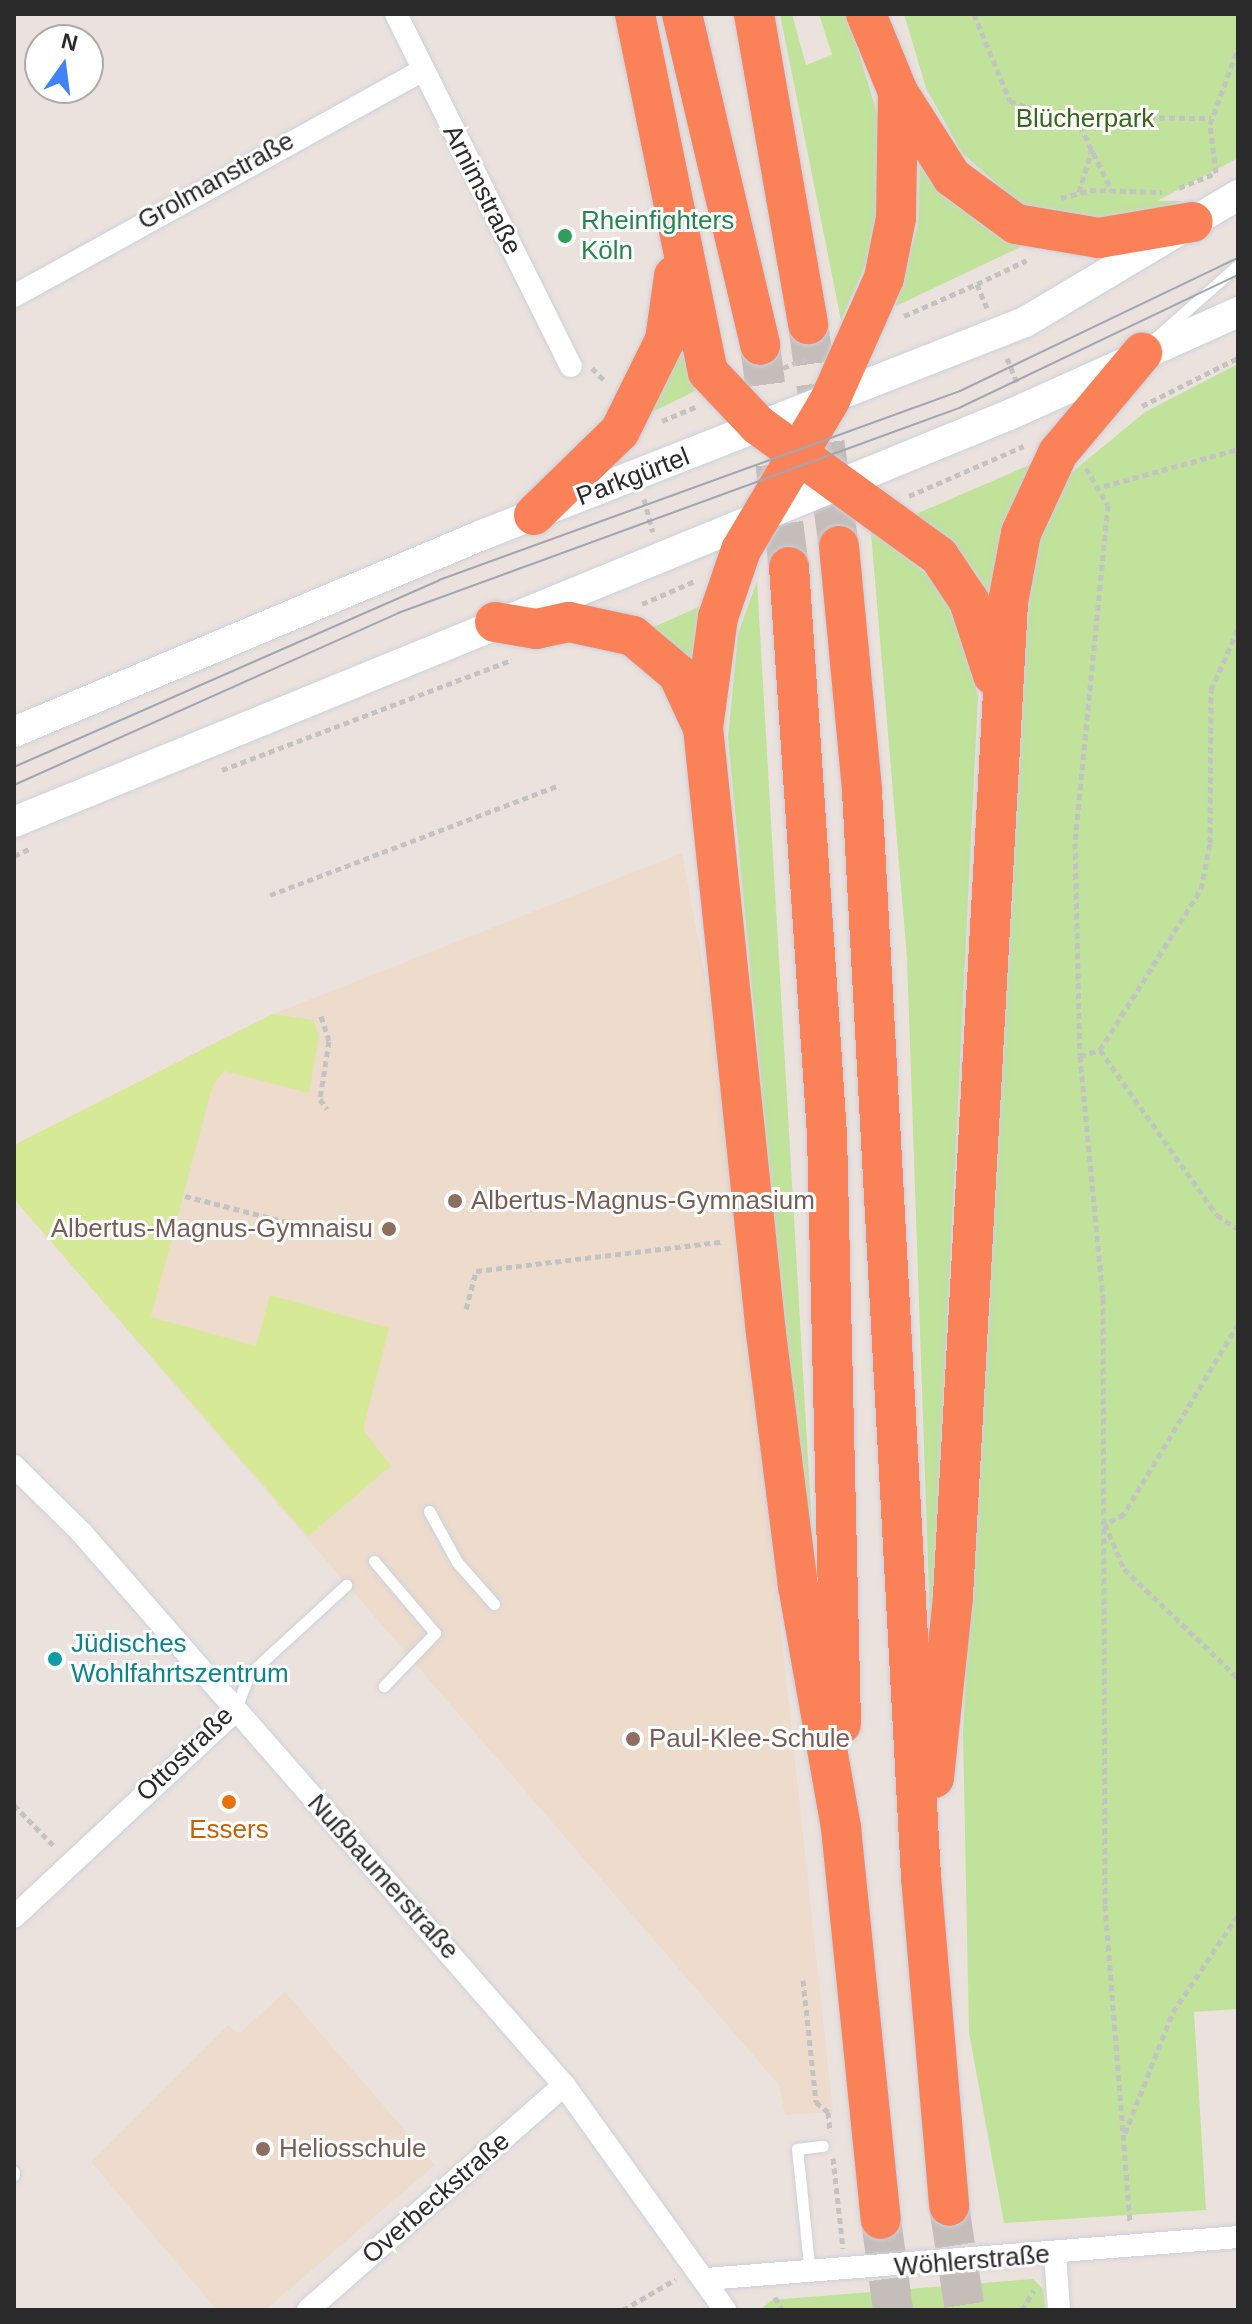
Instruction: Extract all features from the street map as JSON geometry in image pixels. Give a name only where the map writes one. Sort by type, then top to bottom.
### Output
[{"type":"highway","points":[[635,14],[698,351],[724,394],[758,425],[911,530],[956,575],[987,643],[1000,711]]},
{"type":"highway","points":[[682,14],[760,345]]},
{"type":"highway","points":[[754,14],[808,324]]},
{"type":"highway","points":[[866,14],[898,92],[952,177],[1016,224],[1099,238],[1193,222]]},
{"type":"highway","points":[[881,2219],[841,1828],[788,1506],[703,728],[718,617],[757,515],[830,400],[863,334],[896,218],[898,92]]},
{"type":"highway","points":[[534,515],[620,431],[655,366],[674,280],[671,200]]},
{"type":"highway","points":[[921,1877],[953,1596],[1000,711],[1021,533],[1058,453],[1142,353]]},
{"type":"highway","points":[[839,546],[862,791],[921,1877],[949,2206]]},
{"type":"highway","points":[[789,567],[827,1134],[841,1828]]},
{"type":"highway","points":[[495,622],[536,629],[569,622],[633,636],[678,674],[703,728]]},
{"type":"main road","name":"Parkgürtel","points":[[14,732],[534,515],[997,334],[1238,195]]},
{"type":"main road","points":[[14,822],[495,622],[1026,407],[1238,312]]},
{"type":"street","name":"Arnimstraße","points":[[396,14],[571,366]]},
{"type":"street","name":"Grolmanstraße","points":[[14,296],[422,71]]},
{"type":"street","name":"Nußbaumerstraße","points":[[14,1466],[81,1532],[564,2085],[706,2279],[725,2310]]},
{"type":"street","name":"Ottostraße","points":[[14,1917],[69,1862],[235,1711]]},
{"type":"street","name":"Overbeckstraße","points":[[308,2310],[564,2085]]},
{"type":"street","name":"Wöhlerstraße","points":[[706,2279],[810,2275],[1055,2254],[1132,2251],[1238,2237]]},
{"type":"street","points":[[1055,2254],[1059,2310]]},
{"type":"lane","points":[[1142,353],[1238,265]]},
{"type":"lane","points":[[429,1511],[457,1562],[494,1604]]},
{"type":"lane","points":[[374,1561],[435,1633],[384,1686]]},
{"type":"lane","name":"Ottostraße","points":[[235,1711],[249,1674],[346,1585]]},
{"type":"lane","points":[[810,2275],[797,2149],[823,2146]]},
{"type":"path","points":[[974,14],[1010,101],[1068,117],[1211,118]]},
{"type":"path","points":[[1068,117],[1092,148],[1112,191],[1169,192],[1216,173],[1209,158],[1211,118],[1238,48]]},
{"type":"path","points":[[1079,192],[1092,148]]},
{"type":"path","points":[[655,425],[977,284]]},
{"type":"path","points":[[997,334],[1026,407]]},
{"type":"path","points":[[1134,410],[1238,358]]},
{"type":"path","points":[[571,366],[599,368],[603,389]]},
{"type":"path","points":[[1104,486],[1238,449]]},
{"type":"path","points":[[1092,457],[1086,467],[1104,486],[1108,505],[1075,843],[1080,1056],[1103,1298],[1105,1524],[1099,1574],[1105,1905],[1132,2251]]},
{"type":"path","points":[[1080,1056],[1100,1050],[1201,889],[1210,843],[1211,690],[1238,629]]},
{"type":"path","points":[[270,895],[560,785]]},
{"type":"path","points":[[321,1016],[329,1041],[320,1099],[327,1109]]},
{"type":"path","points":[[1100,1050],[1217,1215],[1238,1229]]},
{"type":"path","points":[[185,1196],[291,1223]]},
{"type":"path","points":[[466,1309],[476,1271],[721,1242]]},
{"type":"path","points":[[1105,1524],[1124,1514],[1238,1324]]},
{"type":"path","points":[[1105,1524],[1124,1569],[1238,1678]]},
{"type":"path","points":[[14,1805],[69,1862]]},
{"type":"path","points":[[1125,2134],[1173,2012],[1238,1915]]},
{"type":"path","points":[[803,1980],[816,2102],[828,2112],[846,2272]]},
{"type":"path","points":[[623,2310],[666,2279],[706,2279]]},
{"type":"shaded area","name":"Albertus-Magnus-Gymnaisu","points":[[682,853],[717,1039],[833,2112],[785,2115],[779,2085],[14,1199],[14,1145],[273,1014]]},
{"type":"shaded area","name":"Heliosschule","points":[[285,1992],[435,2165],[265,2310],[217,2310],[91,2162],[228,2025],[239,2033]]},
{"type":"green space","points":[[780,14],[792,14],[806,65],[832,55],[819,14],[847,14],[880,123],[882,178],[870,255],[841,320]]},
{"type":"green space","name":"Blücherpark","points":[[904,14],[1238,14],[1238,158],[1157,201],[1183,201],[1149,216],[1038,220],[962,153],[926,88]]},
{"type":"green space","points":[[920,154],[1031,242],[896,306],[918,224]]},
{"type":"green space","points":[[681,349],[695,391],[646,415]]},
{"type":"green space","points":[[1238,364],[1238,2009],[1194,2012],[1206,2210],[1004,2223],[969,2033],[963,1734],[1008,793],[1032,546],[1065,478],[1145,412]]},
{"type":"green space","points":[[1041,460],[996,613],[975,571],[916,514]]},
{"type":"green space","points":[[878,530],[941,588],[965,633],[978,697],[931,1648],[907,958],[871,533]]},
{"type":"green space","points":[[757,581],[812,1528],[795,1435],[728,738],[738,634]]},
{"type":"green space","points":[[710,602],[693,680],[647,630]]},
{"type":"green space","points":[[273,1014],[313,1020],[319,1036],[309,1093],[224,1071],[212,1087],[151,1317],[256,1346],[270,1295],[389,1328],[363,1430],[391,1466],[308,1536],[14,1199],[14,1145]]},
{"type":"green space","points":[[1033,2279],[1043,2289],[1045,2310],[759,2310],[772,2300]]},
{"type":"tunnel","points":[[808,324],[839,546]]},
{"type":"tunnel","points":[[760,345],[789,567]]},
{"type":"tunnel","points":[[949,2206],[965,2310]]},
{"type":"tunnel","points":[[881,2219],[893,2310]]},
{"type":"tram line","points":[[14,767],[439,580],[960,391],[1238,258]]},
{"type":"tram line","points":[[14,785],[398,613],[959,408],[1238,275]]},
{"type":"place","name":"Rheinfighters Köln","points":[[565,236]]},
{"type":"place","name":"Albertus-Magnus-Gymnasium","points":[[455,1201]]},
{"type":"place","name":"Albertus-Magnus-Gymnaisu","points":[[389,1229]]},
{"type":"place","name":"Jüdisches Wohlfahrtszentrum","points":[[55,1659]]},
{"type":"place","name":"Paul-Klee-Schule","points":[[633,1739]]},
{"type":"place","name":"Essers","points":[[229,1802]]},
{"type":"place","name":"Heliosschule","points":[[263,2149]]}]
